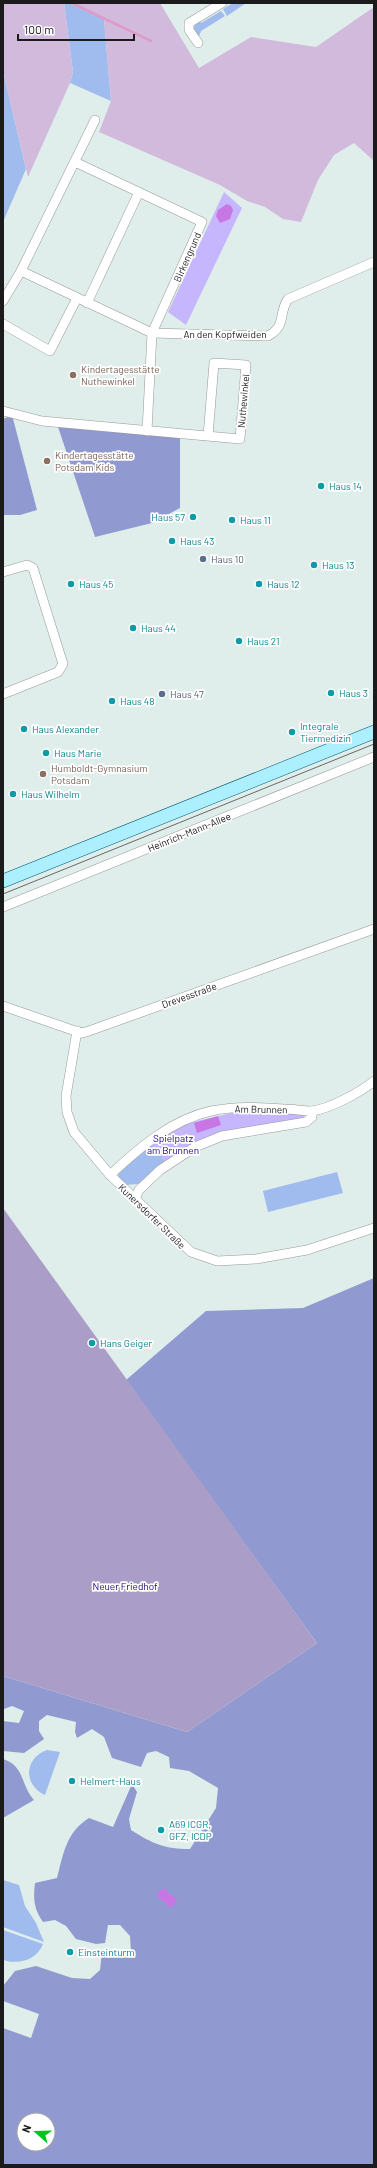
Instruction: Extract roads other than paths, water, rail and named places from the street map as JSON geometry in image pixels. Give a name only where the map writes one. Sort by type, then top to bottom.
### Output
[{"type":"main road","points":[[3,881],[374,732]]},
{"type":"street","points":[[198,43],[189,30],[189,23],[222,3]]},
{"type":"street","points":[[3,301],[21,271],[95,120]]},
{"type":"street","name":"Birkengrund","points":[[75,162],[202,222],[152,333]]},
{"type":"street","points":[[87,303],[139,192]]},
{"type":"street","name":"An den Kopfweiden","points":[[21,271],[152,333],[268,336],[276,332],[280,325],[284,304],[288,298],[374,262]]},
{"type":"street","points":[[3,324],[50,350],[77,298]]},
{"type":"street","points":[[147,431],[152,333]]},
{"type":"street","name":"Nuthewinkel","points":[[3,411],[42,421],[147,431],[208,436],[240,438],[246,365],[214,362],[208,436]]},
{"type":"street","points":[[3,572],[27,565],[33,568],[63,664],[58,672],[3,694]]},
{"type":"street","name":"Heinrich-Mann-Allee","points":[[3,907],[374,757]]},
{"type":"street","name":"Drevesstraße","points":[[3,1006],[78,1031],[86,1032],[374,929]]},
{"type":"street","name":"Kunersdorfer Straße","points":[[78,1031],[66,1096],[66,1112],[71,1126],[78,1138],[110,1175],[187,1249],[199,1256],[217,1261],[256,1260],[291,1253],[374,1228]]},
{"type":"street","name":"Am Brunnen","points":[[110,1175],[150,1141],[176,1124],[192,1116],[211,1111],[246,1106],[312,1111],[356,1094],[374,1080]]},
{"type":"street","name":"Am Brunnen","points":[[134,1199],[139,1190],[160,1170],[195,1147],[222,1136],[306,1122],[312,1117],[312,1111]]},
{"type":"waterway","points":[[72,3],[151,41]]},
{"type":"tram line","points":[[3,894],[374,744]]},
{"type":"place","name":"Kindertagesstätte Nuthewinkel","points":[[73,375]]},
{"type":"place","name":"Kindertagesstätte Potsdam Kids","points":[[47,461]]},
{"type":"place","name":"Haus 14","points":[[321,486]]},
{"type":"place","name":"Haus 57","points":[[193,517]]},
{"type":"place","name":"Haus 11","points":[[232,520]]},
{"type":"place","name":"Haus 43","points":[[172,541]]},
{"type":"place","name":"Haus 10","points":[[203,559]]},
{"type":"place","name":"Haus 13","points":[[314,565]]},
{"type":"place","name":"Haus 45","points":[[71,584]]},
{"type":"place","name":"Haus 12","points":[[259,584]]},
{"type":"place","name":"Haus 44","points":[[133,628]]},
{"type":"place","name":"Haus 21","points":[[239,641]]},
{"type":"place","name":"Haus 3","points":[[331,693]]},
{"type":"place","name":"Haus 47","points":[[162,694]]},
{"type":"place","name":"Haus 48","points":[[112,701]]},
{"type":"place","name":"Haus Alexander","points":[[24,729]]},
{"type":"place","name":"Integrale Tiermedizin","points":[[292,732]]},
{"type":"place","name":"Haus Marie","points":[[46,753]]},
{"type":"place","name":"Humboldt-Gymnasium Potsdam","points":[[43,774]]},
{"type":"place","name":"Haus Wilhelm","points":[[13,794]]},
{"type":"place","name":"Hans Geiger","points":[[92,1343]]},
{"type":"place","name":"Helmert-Haus","points":[[72,1781]]},
{"type":"place","name":"A69 ICGR, GFZ, ICDP","points":[[161,1830]]},
{"type":"place","name":"Einsteinturm","points":[[70,1952]]},
{"type":"park label","name":"Spielpatz am Brunnen","points":[[173,1144]]},
{"type":"park label","name":"Neuer Friedhof","points":[[125,1586]]}]
